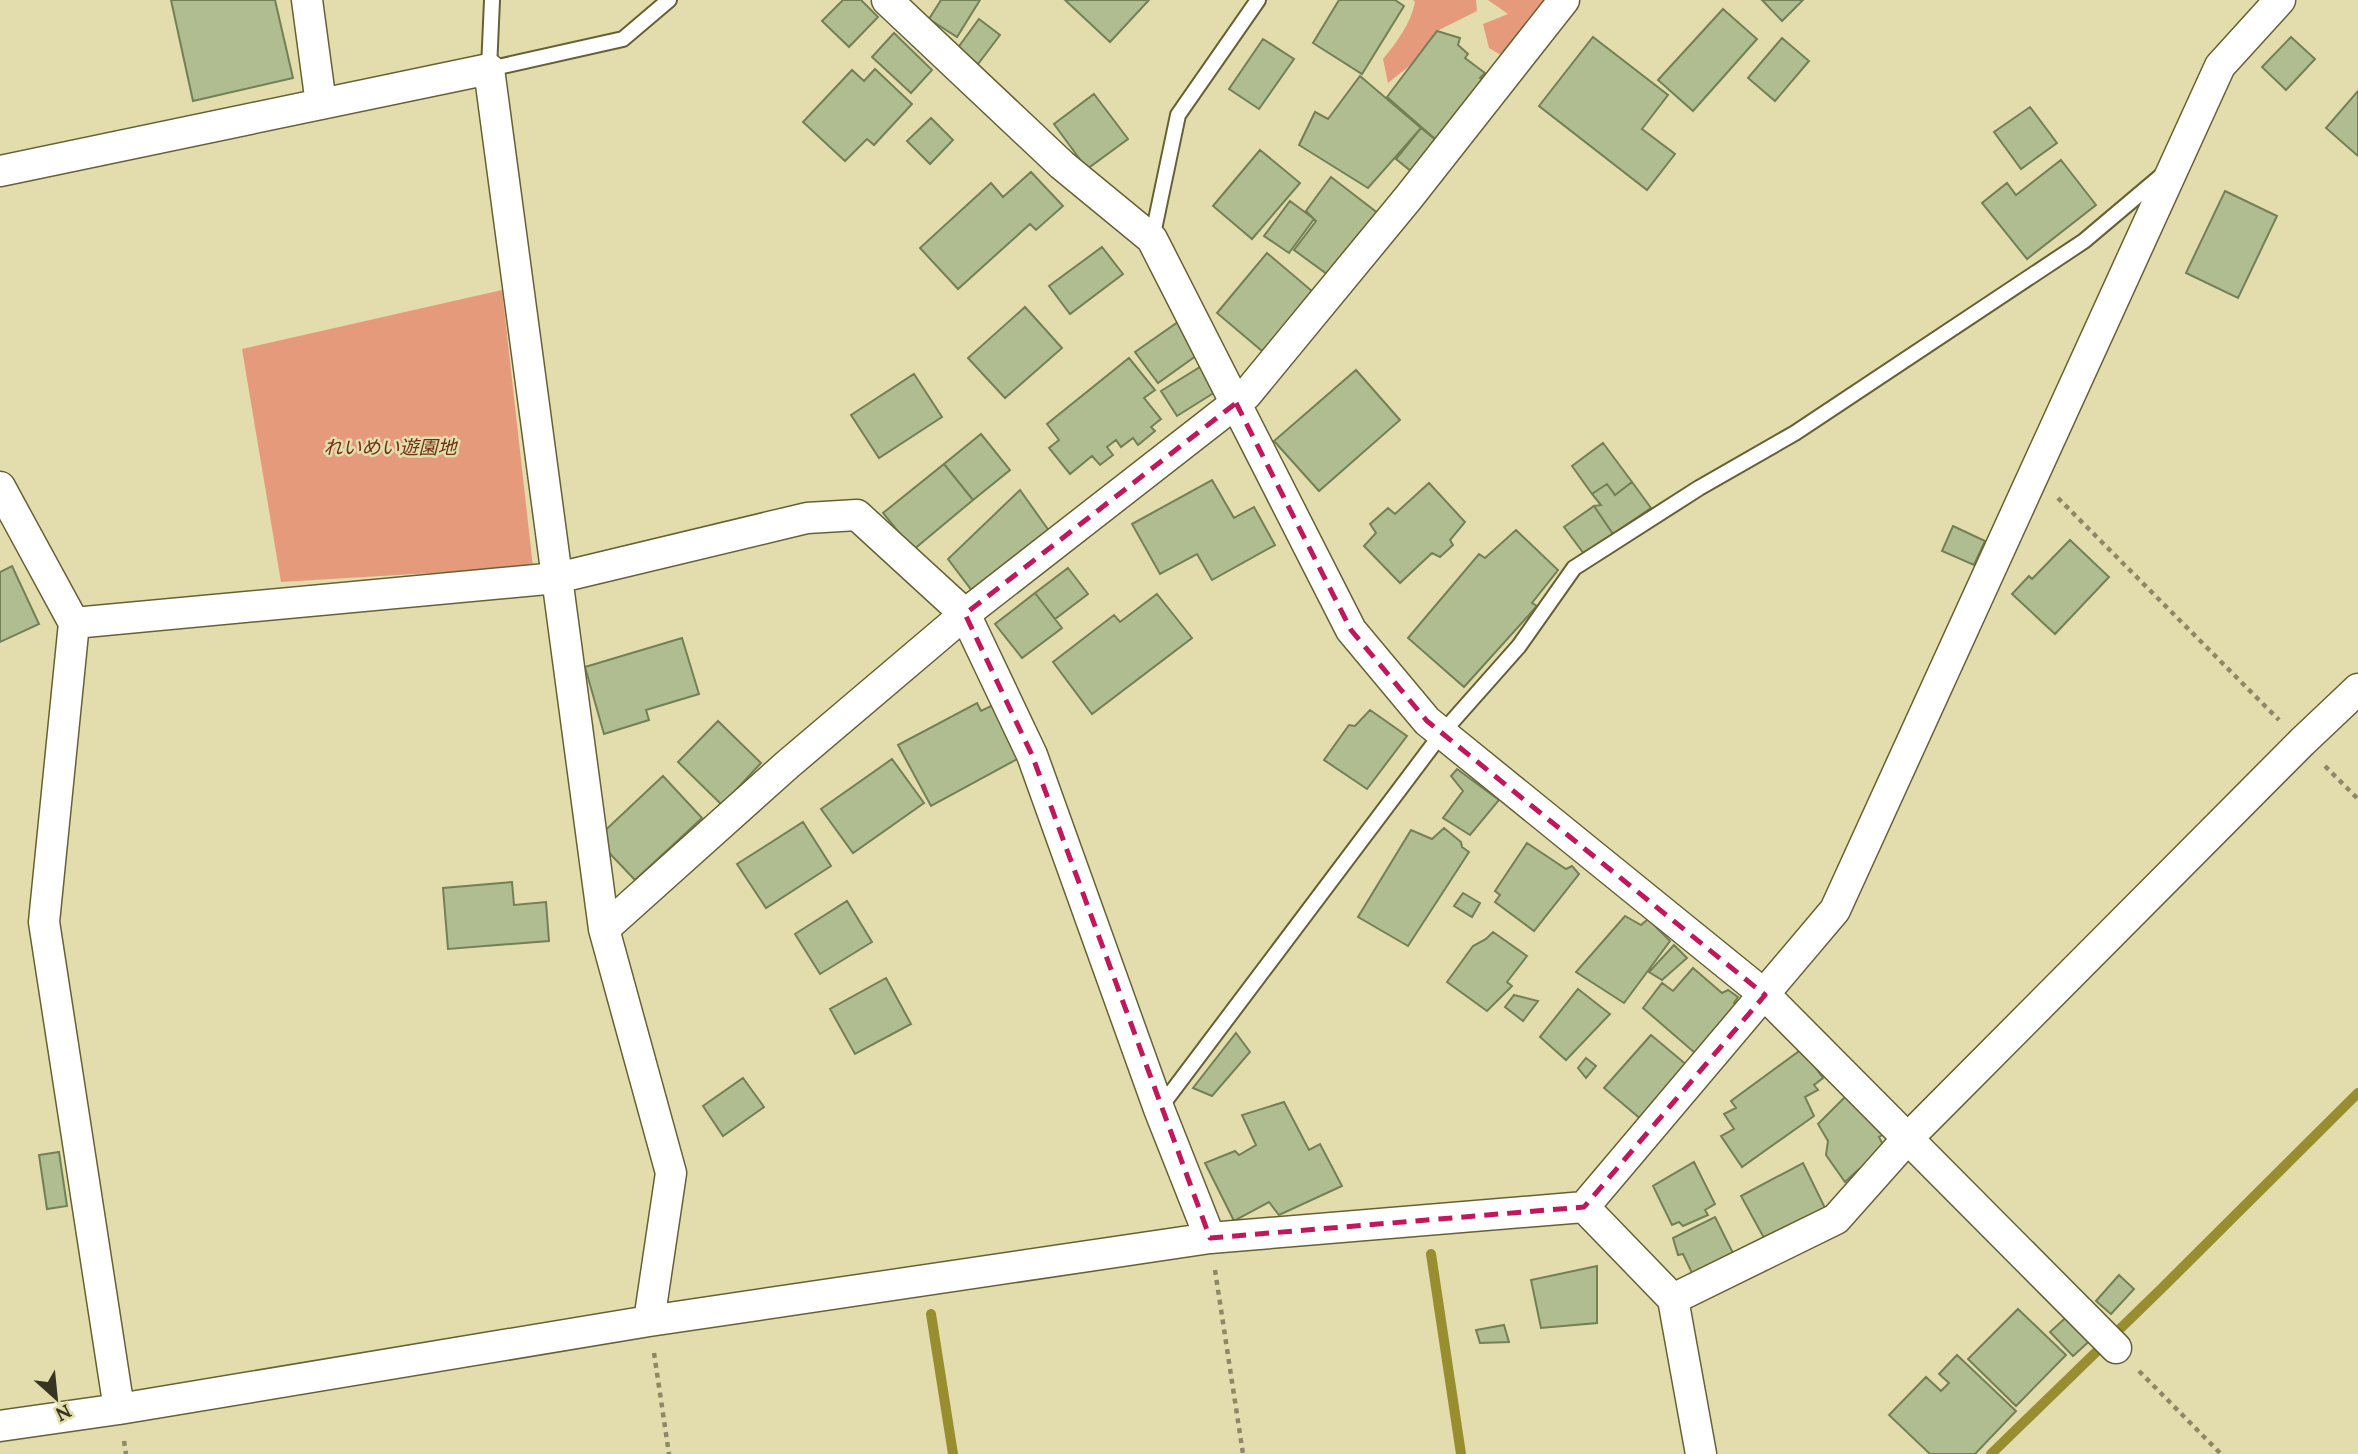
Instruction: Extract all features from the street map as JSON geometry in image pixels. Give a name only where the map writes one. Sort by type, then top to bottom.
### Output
[{"type":"street","points":[[307,0],[321,104]]},
{"type":"street","points":[[887,0],[1062,165],[1152,239],[1351,630],[1427,721],[1765,995],[2109,1341]]},
{"type":"street","points":[[604,929],[787,765],[965,614],[1246,395],[1409,197],[1564,0]]},
{"type":"street","points":[[0,1426],[119,1409],[649,1321],[1210,1238],[1584,1207],[1835,910],[2220,66],[2280,0]]},
{"type":"street","points":[[0,171],[489,68],[604,929],[671,1173],[649,1321]]},
{"type":"street","points":[[0,487],[75,623],[44,922],[119,1409]]},
{"type":"street","points":[[75,623],[557,578],[807,518],[857,515],[965,614],[1031,755],[1159,1109],[1210,1238]]},
{"type":"street","points":[[1673,1299],[1836,1219],[1908,1138],[2358,689]]},
{"type":"street","points":[[1584,1207],[1673,1299],[1701,1454]]},
{"type":"lane","points":[[492,0],[489,68],[624,39],[669,0]]},
{"type":"lane","points":[[1152,239],[1178,115],[1258,0]]},
{"type":"lane","points":[[1159,1109],[1442,733],[1519,646],[1574,568],[1699,488],[1795,433],[2084,241],[2176,164]]},
{"type":"path","points":[[2035,475],[2358,799]]},
{"type":"path","points":[[1210,1238],[1243,1454]]},
{"type":"path","points":[[649,1321],[669,1454]]},
{"type":"path","points":[[2109,1341],[2221,1454]]},
{"type":"highlighted area","points":[[1236,403],[1351,630],[1427,721],[1765,995],[1584,1207],[1210,1238],[1032,755],[965,614]]},
{"type":"green space","points":[[1413,0],[1476,0],[1477,11],[1437,31],[1413,63],[1388,83],[1383,59],[1407,25],[1415,2]]},
{"type":"green space","points":[[1488,0],[1548,0],[1504,57],[1489,48],[1483,24],[1508,14]]},
{"type":"green space","name":"れいめい遊園地","points":[[502,290],[533,567],[281,582],[242,349]]},
{"type":"building","points":[[171,0],[275,0],[293,78],[193,101]]},
{"type":"building","points":[[843,0],[861,0],[878,17],[849,47],[822,21]]},
{"type":"building","points":[[941,0],[980,0],[957,37],[929,19]]},
{"type":"building","points":[[1065,0],[1149,0],[1110,42]]},
{"type":"building","points":[[1339,0],[1395,0],[1404,6],[1362,74],[1313,43]]},
{"type":"building","points":[[1762,0],[1803,0],[1782,21]]},
{"type":"building","points":[[1723,9],[1757,39],[1693,111],[1658,80]]},
{"type":"building","points":[[979,19],[1000,35],[978,64],[957,49]]},
{"type":"building","points":[[1437,31],[1460,38],[1458,45],[1468,54],[1465,58],[1485,73],[1480,78],[1493,88],[1442,145],[1387,97]]},
{"type":"building","points":[[894,33],[932,70],[911,93],[872,57]]},
{"type":"building","points":[[1593,37],[1668,95],[1642,129],[1675,154],[1647,190],[1539,106]]},
{"type":"building","points":[[2291,37],[2315,59],[2286,90],[2262,67]]},
{"type":"building","points":[[1782,38],[1809,61],[1775,101],[1748,78]]},
{"type":"building","points":[[1263,39],[1294,59],[1259,109],[1229,89]]},
{"type":"building","points":[[875,69],[912,104],[874,145],[867,139],[845,161],[803,122],[852,70],[864,81]]},
{"type":"building","points":[[1360,76],[1421,128],[1368,188],[1299,145],[1315,112],[1328,119]]},
{"type":"building","points":[[2358,91],[2358,156],[2326,128]]},
{"type":"building","points":[[1094,94],[1128,139],[1087,169],[1054,124]]},
{"type":"building","points":[[2030,107],[2057,143],[2021,169],[1994,132]]},
{"type":"building","points":[[931,118],[953,140],[930,164],[907,141]]},
{"type":"building","points":[[1421,128],[1442,145],[1417,176],[1396,159]]},
{"type":"building","points":[[1260,150],[1300,183],[1252,239],[1213,206]]},
{"type":"building","points":[[2061,160],[2096,205],[2027,259],[1982,203],[2007,183],[2016,195]]},
{"type":"building","points":[[1031,172],[1063,206],[1036,230],[1030,224],[958,289],[920,248],[991,183],[1003,197]]},
{"type":"building","points":[[1331,177],[1379,214],[1331,277],[1294,250],[1316,221],[1306,211]]},
{"type":"building","points":[[2225,191],[2277,216],[2238,298],[2186,273]]},
{"type":"building","points":[[1290,201],[1314,219],[1289,253],[1264,236]]},
{"type":"building","points":[[1102,247],[1123,274],[1070,314],[1049,286]]},
{"type":"building","points":[[1267,253],[1319,297],[1268,356],[1217,313]]},
{"type":"building","points":[[1025,307],[1062,348],[1005,398],[968,358]]},
{"type":"building","points":[[1178,322],[1200,353],[1158,383],[1135,352]]},
{"type":"building","points":[[1129,358],[1155,390],[1144,398],[1161,419],[1151,427],[1155,431],[1138,445],[1133,438],[1121,447],[1116,440],[1107,447],[1113,455],[1100,465],[1092,456],[1070,474],[1049,448],[1059,440],[1047,424]]},
{"type":"building","points":[[1205,364],[1220,389],[1177,416],[1161,391]]},
{"type":"building","points":[[1356,370],[1400,420],[1319,491],[1274,441]]},
{"type":"building","points":[[914,374],[942,417],[879,458],[851,415]]},
{"type":"building","points":[[981,434],[1010,470],[973,500],[944,464]]},
{"type":"building","points":[[1603,443],[1632,482],[1615,495],[1607,484],[1592,494],[1572,466]]},
{"type":"building","points":[[944,464],[973,500],[913,550],[883,513]]},
{"type":"building","points":[[1212,480],[1234,518],[1254,507],[1275,545],[1212,580],[1197,554],[1160,574],[1132,524]]},
{"type":"building","points":[[1632,482],[1651,508],[1613,534],[1594,506],[1601,505],[1592,494],[1607,484],[1615,495]]},
{"type":"building","points":[[1429,483],[1465,522],[1450,540],[1453,545],[1440,557],[1432,553],[1400,583],[1364,546],[1376,533],[1370,524],[1388,508],[1395,514]]},
{"type":"building","points":[[1020,490],[1052,535],[976,596],[948,559]]},
{"type":"building","points":[[1594,506],[1613,534],[1584,554],[1564,527]]},
{"type":"building","points":[[1953,526],[1985,541],[1974,565],[1942,551]]},
{"type":"building","points":[[1516,530],[1558,570],[1532,603],[1537,606],[1464,687],[1408,638],[1479,554],[1485,558]]},
{"type":"building","points":[[2070,540],[2109,577],[2055,634],[2012,594],[2029,576],[2032,579]]},
{"type":"building","points":[[12,566],[39,624],[0,642],[0,572]]},
{"type":"building","points":[[1068,568],[1088,594],[1055,619],[1035,593]]},
{"type":"building","points":[[1035,593],[1062,628],[1022,658],[995,624]]},
{"type":"building","points":[[1157,594],[1192,638],[1092,714],[1053,662],[1114,615],[1120,622]]},
{"type":"building","points":[[682,638],[699,694],[646,710],[649,720],[604,734],[585,667]]},
{"type":"building","points":[[977,703],[981,711],[993,705],[1021,757],[931,806],[898,745]]},
{"type":"building","points":[[1370,710],[1407,736],[1367,789],[1324,760],[1349,725],[1355,726]]},
{"type":"building","points":[[718,721],[761,763],[722,805],[678,762]]},
{"type":"building","points":[[892,759],[924,803],[853,853],[821,809]]},
{"type":"building","points":[[1457,769],[1499,800],[1470,835],[1443,818],[1463,791],[1451,776]]},
{"type":"building","points":[[663,776],[702,818],[635,880],[596,839]]},
{"type":"building","points":[[803,822],[831,866],[766,908],[737,864]]},
{"type":"building","points":[[1444,828],[1469,852],[1408,946],[1358,917],[1411,830],[1432,839]]},
{"type":"building","points":[[1527,843],[1566,869],[1572,866],[1579,874],[1534,931],[1495,902],[1500,895],[1495,891]]},
{"type":"building","points":[[512,882],[514,905],[546,902],[549,941],[448,949],[443,888]]},
{"type":"building","points":[[1463,893],[1480,903],[1472,917],[1454,906]]},
{"type":"building","points":[[847,901],[872,942],[820,974],[795,934]]},
{"type":"building","points":[[1625,916],[1641,925],[1648,919],[1670,941],[1624,1003],[1576,972]]},
{"type":"building","points":[[1493,932],[1527,956],[1507,982],[1512,986],[1487,1011],[1447,982],[1473,946]]},
{"type":"building","points":[[1674,945],[1687,958],[1662,980],[1649,972]]},
{"type":"building","points":[[1693,968],[1722,993],[1728,990],[1738,997],[1734,1003],[1742,1010],[1695,1053],[1643,1008],[1662,983],[1673,991]]},
{"type":"building","points":[[886,978],[911,1024],[855,1054],[830,1009]]},
{"type":"building","points":[[1578,989],[1610,1014],[1566,1060],[1540,1037]]},
{"type":"building","points":[[1514,995],[1538,1001],[1523,1021],[1505,1007]]},
{"type":"building","points":[[1236,1033],[1250,1052],[1212,1096],[1193,1088]]},
{"type":"building","points":[[1651,1035],[1688,1066],[1642,1120],[1604,1088]]},
{"type":"building","points":[[1802,1049],[1823,1078],[1814,1085],[1818,1090],[1805,1097],[1814,1116],[1742,1167],[1721,1136],[1734,1129],[1724,1114],[1736,1108],[1731,1101]]},
{"type":"building","points":[[1586,1058],[1596,1066],[1586,1078],[1578,1068]]},
{"type":"building","points":[[743,1078],[764,1107],[723,1136],[703,1106]]},
{"type":"building","points":[[1848,1094],[1886,1133],[1879,1137],[1887,1153],[1866,1175],[1859,1169],[1845,1182],[1826,1155],[1828,1141],[1818,1124]]},
{"type":"building","points":[[1284,1102],[1309,1150],[1320,1144],[1342,1186],[1279,1215],[1269,1202],[1234,1221],[1205,1163],[1235,1151],[1239,1155],[1256,1145],[1242,1115]]},
{"type":"building","points":[[59,1152],[67,1206],[47,1209],[39,1155]]},
{"type":"building","points":[[1694,1162],[1715,1204],[1705,1210],[1708,1215],[1683,1226],[1679,1222],[1672,1225],[1653,1186]]},
{"type":"building","points":[[1803,1163],[1825,1208],[1764,1238],[1741,1196]]},
{"type":"building","points":[[1715,1217],[1733,1253],[1693,1275],[1683,1254],[1678,1255],[1673,1238]]},
{"type":"building","points":[[1597,1266],[1597,1323],[1541,1328],[1531,1280]]},
{"type":"building","points":[[2119,1275],[2134,1289],[2111,1314],[2096,1301]]},
{"type":"building","points":[[2018,1309],[2066,1355],[2016,1406],[1968,1359]]},
{"type":"building","points":[[2072,1312],[2095,1336],[2073,1356],[2050,1332]]},
{"type":"building","points":[[1504,1325],[1509,1342],[1480,1343],[1476,1330]]},
{"type":"building","points":[[1957,1355],[2016,1411],[1975,1454],[1930,1454],[1889,1415],[1926,1377],[1941,1391],[1949,1383],[1939,1374]]},
{"type":"waterway","points":[[1991,1454],[2358,1093]]},
{"type":"waterway","points":[[1431,1254],[1461,1454]]},
{"type":"waterway","points":[[931,1314],[953,1454]]}]
